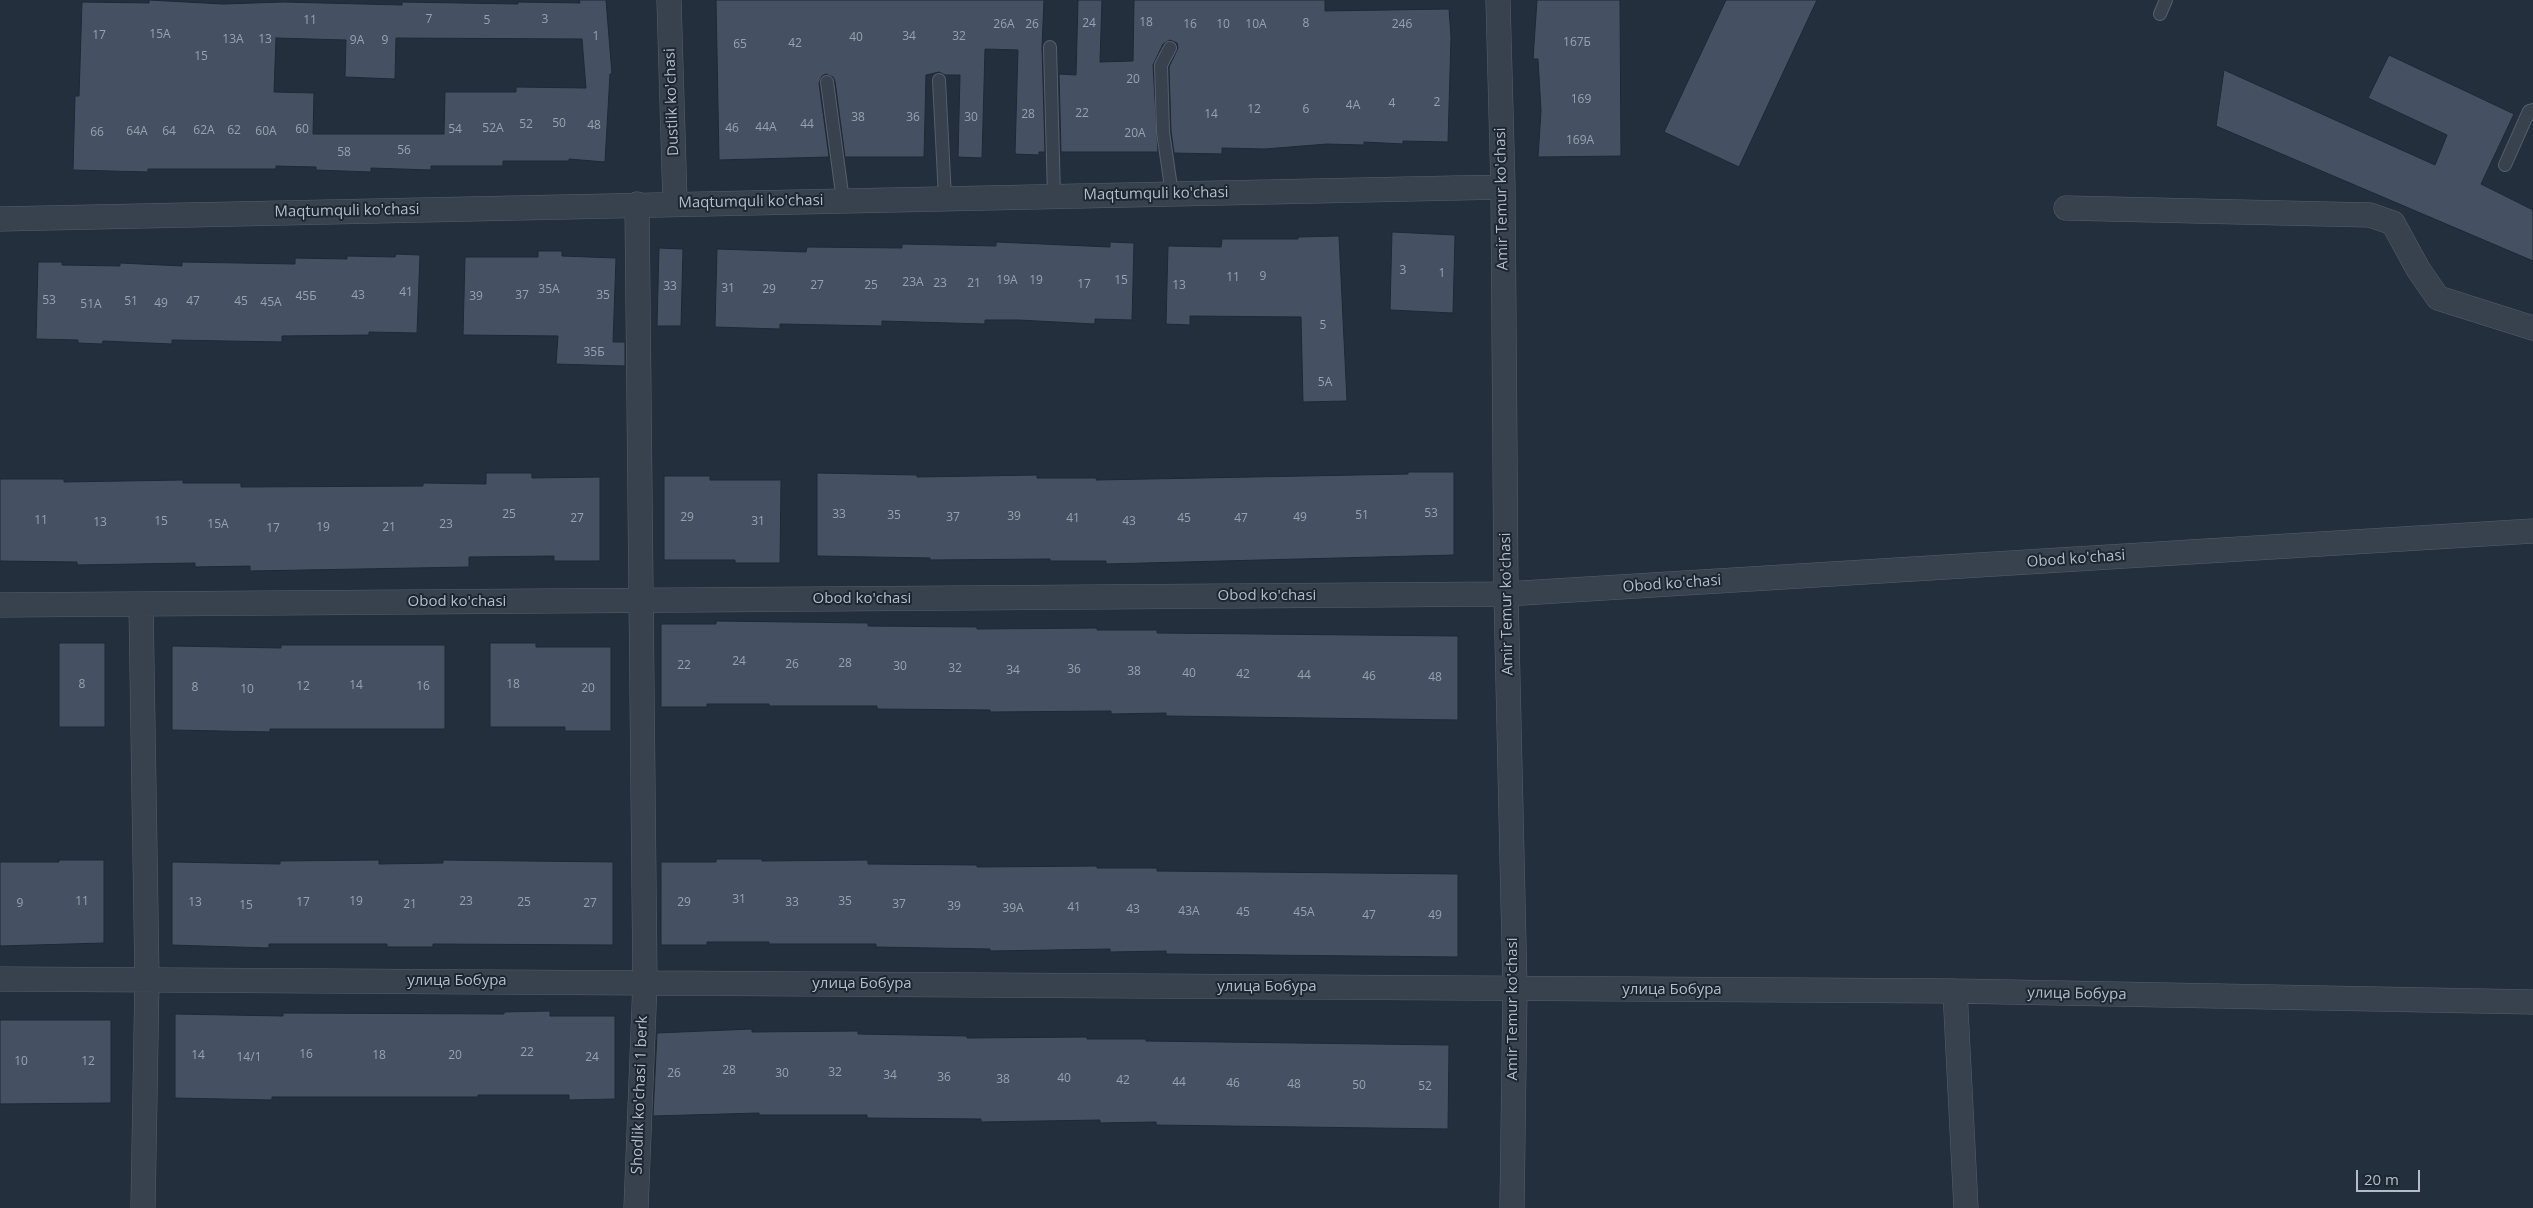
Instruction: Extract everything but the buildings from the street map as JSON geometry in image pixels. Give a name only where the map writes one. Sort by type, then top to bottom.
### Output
[{"type":"street","name":"Dustlik ko'chasi","points":[[669,0],[675,203]]},
{"type":"street","name":"Amir Temur ko'chasi","points":[[1498,0],[1503,187],[1506,594],[1515,989],[1512,1208]]},
{"type":"street","name":"Maqtumquli ko'chasi","points":[[0,219],[675,203],[1503,187]]},
{"type":"street","name":"Shodlik ko'chasi 1 berk","points":[[636,1208],[645,982],[637,204]]},
{"type":"street","points":[[2066,208],[2370,214],[2393,223],[2418,269],[2438,298],[2533,328]]},
{"type":"street","name":"Obod ko'chasi","points":[[0,605],[1506,594],[2533,531]]},
{"type":"street","points":[[142,604],[147,980],[143,1208]]},
{"type":"street","name":"улица Бобура","points":[[0,979],[1955,992],[2533,1002]]},
{"type":"street","points":[[1955,992],[1966,1208]]},
{"type":"lane","points":[[2160,14],[2166,0]]},
{"type":"lane","points":[[1050,47],[1054,196]]},
{"type":"lane","points":[[1170,48],[1161,64],[1163,132],[1172,194]]},
{"type":"lane","points":[[939,80],[945,198]]},
{"type":"lane","points":[[828,82],[843,201]]},
{"type":"lane","points":[[2505,165],[2529,111],[2533,110]]}]
